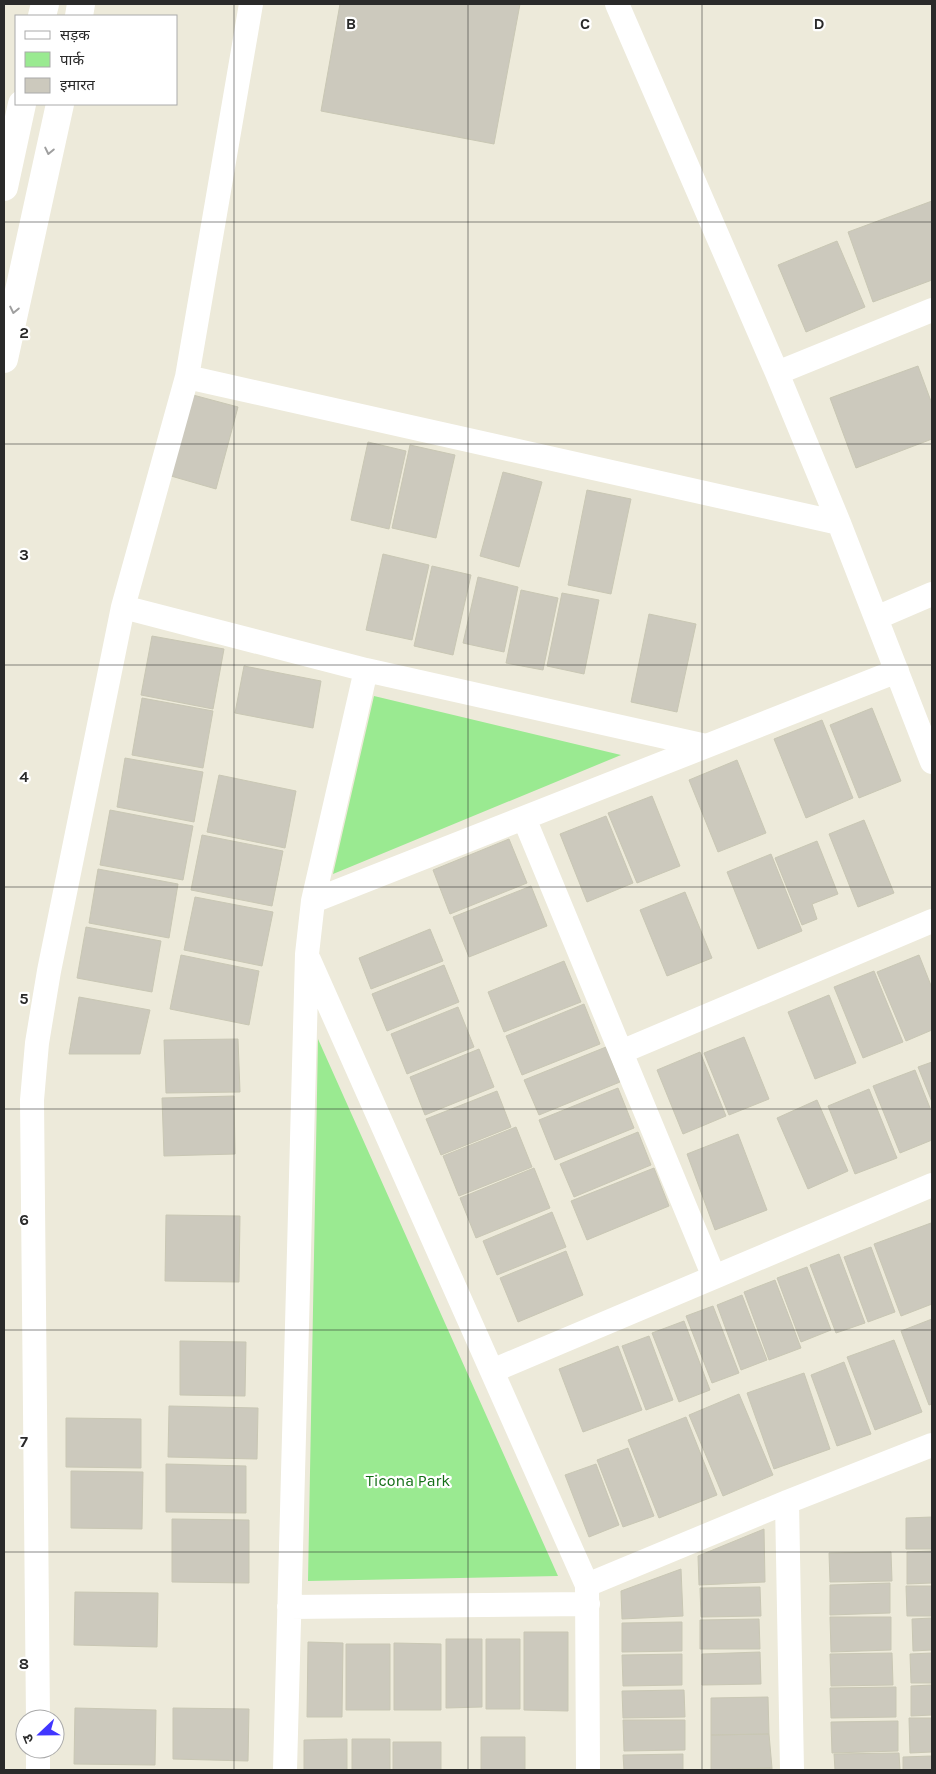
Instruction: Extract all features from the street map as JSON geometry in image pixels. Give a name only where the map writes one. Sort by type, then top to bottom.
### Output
[{"type":"street","points":[[38,1709],[32,1100],[37,1043],[49,971],[123,608],[187,377],[251,4]]},
{"type":"street","points":[[617,4],[777,373],[839,523],[932,762]]},
{"type":"street","points":[[4,187],[22,105]]},
{"type":"street","points":[[4,359],[60,105]]},
{"type":"street","points":[[777,373],[932,310]]},
{"type":"street","points":[[187,377],[839,523]]},
{"type":"street","points":[[876,618],[932,594]]},
{"type":"street","points":[[123,608],[366,670],[706,746]]},
{"type":"street","points":[[285,1770],[307,954],[313,901],[366,670]]},
{"type":"street","points":[[313,901],[897,671]]},
{"type":"street","points":[[524,818],[714,1277]]},
{"type":"street","points":[[621,1052],[932,921]]},
{"type":"street","points":[[307,954],[492,1371],[587,1595],[588,1770]]},
{"type":"street","points":[[492,1371],[932,1185]]},
{"type":"street","points":[[290,1607],[587,1595],[787,1502],[932,1445]]},
{"type":"street","points":[[787,1502],[792,1770]]},
{"type":"green space","points":[[374,696],[621,755],[333,874]]},
{"type":"green space","name":"Ticona Park","points":[[318,1039],[558,1576],[308,1581]]},
{"type":"building","points":[[340,4],[520,4],[494,144],[321,111]]},
{"type":"building","points":[[932,201],[932,280],[873,302],[848,232]]},
{"type":"building","points":[[837,241],[865,307],[806,332],[778,265]]},
{"type":"building","points":[[918,366],[932,404],[932,439],[856,468],[830,398]]},
{"type":"building","points":[[193,395],[238,407],[216,489],[171,476]]},
{"type":"building","points":[[368,442],[406,451],[389,529],[351,520]]},
{"type":"building","points":[[410,445],[455,455],[436,538],[392,528]]},
{"type":"building","points":[[503,472],[542,482],[519,567],[480,556]]},
{"type":"building","points":[[587,490],[631,499],[611,594],[568,585]]},
{"type":"building","points":[[383,554],[429,565],[412,640],[366,630]]},
{"type":"building","points":[[432,566],[471,575],[453,655],[414,646]]},
{"type":"building","points":[[478,577],[518,587],[504,652],[463,643]]},
{"type":"building","points":[[521,590],[558,598],[543,670],[506,663]]},
{"type":"building","points":[[562,593],[599,600],[584,674],[547,666]]},
{"type":"building","points":[[649,614],[696,624],[677,712],[631,702]]},
{"type":"building","points":[[152,636],[224,649],[213,709],[141,695]]},
{"type":"building","points":[[244,666],[321,681],[313,728],[235,713]]},
{"type":"building","points":[[142,698],[213,711],[203,768],[132,755]]},
{"type":"building","points":[[872,708],[901,781],[859,798],[830,725]]},
{"type":"building","points":[[822,720],[853,798],[806,818],[774,739]]},
{"type":"building","points":[[125,758],[203,772],[194,822],[117,807]]},
{"type":"building","points":[[737,760],[766,833],[718,852],[689,780]]},
{"type":"building","points":[[219,775],[296,791],[285,848],[207,832]]},
{"type":"building","points":[[652,796],[680,866],[637,883],[608,813]]},
{"type":"building","points":[[110,810],[193,826],[183,880],[100,865]]},
{"type":"building","points":[[606,816],[633,883],[587,902],[560,834]]},
{"type":"building","points":[[864,820],[894,893],[858,907],[829,834]]},
{"type":"building","points":[[202,835],[283,851],[272,906],[191,890]]},
{"type":"building","points":[[509,839],[527,883],[450,914],[433,870]]},
{"type":"building","points":[[817,841],[838,894],[812,904],[817,919],[802,925],[775,858]]},
{"type":"building","points":[[771,854],[802,931],[758,949],[727,872]]},
{"type":"building","points":[[98,869],[178,884],[169,938],[89,923]]},
{"type":"building","points":[[531,886],[547,926],[469,957],[453,917]]},
{"type":"building","points":[[685,892],[712,958],[667,976],[640,910]]},
{"type":"building","points":[[195,897],[273,912],[262,966],[184,950]]},
{"type":"building","points":[[86,927],[161,941],[152,992],[77,978]]},
{"type":"building","points":[[430,929],[443,961],[371,989],[359,958]]},
{"type":"building","points":[[181,955],[259,971],[249,1025],[170,1009]]},
{"type":"building","points":[[919,955],[932,988],[932,1030],[906,1041],[877,972]]},
{"type":"building","points":[[564,961],[581,1002],[504,1032],[488,992]]},
{"type":"building","points":[[444,965],[459,1002],[387,1031],[372,994]]},
{"type":"building","points":[[874,971],[903,1042],[863,1058],[834,987]]},
{"type":"building","points":[[829,995],[856,1063],[815,1079],[788,1012]]},
{"type":"building","points":[[79,997],[150,1010],[140,1054],[69,1054]]},
{"type":"building","points":[[584,1004],[600,1044],[522,1075],[506,1036]]},
{"type":"building","points":[[458,1007],[474,1047],[407,1074],[391,1034]]},
{"type":"building","points":[[744,1037],[769,1099],[729,1115],[704,1053]]},
{"type":"building","points":[[238,1039],[240,1092],[166,1093],[164,1040]]},
{"type":"building","points":[[606,1047],[620,1082],[539,1115],[524,1080]]},
{"type":"building","points":[[479,1049],[494,1087],[425,1115],[410,1077]]},
{"type":"building","points":[[700,1052],[726,1116],[683,1134],[657,1070]]},
{"type":"building","points":[[932,1062],[932,1102],[918,1067]]},
{"type":"building","points":[[915,1070],[932,1113],[932,1140],[900,1153],[873,1086]]},
{"type":"building","points":[[618,1088],[634,1128],[555,1160],[539,1120]]},
{"type":"building","points":[[869,1089],[897,1158],[855,1174],[828,1106]]},
{"type":"building","points":[[497,1091],[511,1127],[441,1155],[426,1119]]},
{"type":"building","points":[[234,1096],[235,1154],[164,1156],[162,1098]]},
{"type":"building","points":[[817,1100],[848,1171],[808,1189],[777,1118]]},
{"type":"building","points":[[516,1127],[532,1167],[459,1196],[443,1156]]},
{"type":"building","points":[[638,1132],[651,1165],[574,1197],[560,1164]]},
{"type":"building","points":[[738,1134],[767,1210],[715,1230],[687,1154]]},
{"type":"building","points":[[534,1168],[550,1208],[476,1238],[460,1198]]},
{"type":"building","points":[[654,1168],[669,1206],[587,1240],[571,1201]]},
{"type":"building","points":[[552,1212],[566,1247],[497,1275],[483,1241]]},
{"type":"building","points":[[166,1215],[240,1216],[239,1282],[165,1281]]},
{"type":"building","points":[[931,1223],[932,1304],[901,1316],[874,1244]]},
{"type":"building","points":[[871,1247],[895,1312],[868,1322],[844,1257]]},
{"type":"building","points":[[566,1251],[583,1295],[518,1322],[500,1278]]},
{"type":"building","points":[[839,1254],[865,1323],[836,1333],[810,1265]]},
{"type":"building","points":[[807,1267],[831,1330],[801,1342],[777,1278]]},
{"type":"building","points":[[775,1280],[801,1348],[769,1360],[744,1292]]},
{"type":"building","points":[[742,1295],[767,1360],[741,1370],[717,1305]]},
{"type":"building","points":[[713,1306],[739,1373],[712,1383],[686,1316]]},
{"type":"building","points":[[932,1319],[932,1404],[929,1405],[901,1331]]},
{"type":"building","points":[[684,1321],[710,1390],[679,1402],[652,1333]]},
{"type":"building","points":[[649,1336],[673,1400],[646,1410],[622,1346]]},
{"type":"building","points":[[894,1340],[922,1412],[875,1430],[847,1357]]},
{"type":"building","points":[[180,1341],[246,1342],[245,1396],[180,1395]]},
{"type":"building","points":[[618,1346],[642,1410],[583,1432],[559,1369]]},
{"type":"building","points":[[844,1362],[871,1434],[837,1446],[811,1375]]},
{"type":"building","points":[[804,1373],[830,1449],[774,1469],[747,1393]]},
{"type":"building","points":[[739,1394],[773,1475],[723,1496],[689,1415]]},
{"type":"building","points":[[169,1406],[258,1408],[257,1459],[168,1457]]},
{"type":"building","points":[[686,1417],[717,1495],[659,1518],[628,1440]]},
{"type":"building","points":[[66,1418],[141,1419],[141,1468],[66,1467]]},
{"type":"building","points":[[628,1448],[654,1516],[623,1527],[597,1460]]},
{"type":"building","points":[[166,1464],[246,1466],[246,1513],[166,1512]]},
{"type":"building","points":[[596,1464],[619,1525],[589,1537],[565,1475]]},
{"type":"building","points":[[71,1471],[143,1472],[142,1529],[71,1528]]},
{"type":"building","points":[[932,1517],[932,1549],[906,1549],[906,1518]]},
{"type":"building","points":[[172,1519],[249,1520],[249,1583],[172,1582]]},
{"type":"building","points":[[764,1529],[765,1582],[699,1585],[698,1556]]},
{"type":"building","points":[[932,1551],[932,1583],[907,1584],[907,1552]]},
{"type":"building","points":[[891,1552],[892,1581],[830,1582],[829,1553]]},
{"type":"building","points":[[681,1569],[683,1616],[622,1619],[621,1591]]},
{"type":"building","points":[[890,1583],[890,1613],[830,1615],[830,1585]]},
{"type":"building","points":[[906,1586],[932,1586],[932,1616],[907,1616]]},
{"type":"building","points":[[760,1587],[761,1616],[701,1617],[700,1588]]},
{"type":"building","points":[[75,1592],[158,1593],[157,1647],[74,1645]]},
{"type":"building","points":[[830,1617],[891,1617],[891,1650],[831,1652]]},
{"type":"building","points":[[932,1618],[932,1650],[913,1651],[912,1619]]},
{"type":"building","points":[[759,1619],[760,1649],[700,1649],[700,1620]]},
{"type":"building","points":[[682,1622],[682,1651],[622,1652],[622,1623]]},
{"type":"building","points":[[524,1632],[568,1632],[568,1711],[524,1710]]},
{"type":"building","points":[[446,1639],[482,1639],[482,1707],[446,1708]]},
{"type":"building","points":[[486,1639],[520,1639],[520,1709],[486,1709]]},
{"type":"building","points":[[308,1642],[343,1643],[342,1717],[307,1717]]},
{"type":"building","points":[[394,1643],[441,1644],[441,1710],[394,1710]]},
{"type":"building","points":[[346,1644],[390,1644],[390,1710],[346,1710]]},
{"type":"building","points":[[760,1652],[761,1684],[702,1685],[702,1654]]},
{"type":"building","points":[[892,1653],[893,1685],[831,1686],[830,1654]]},
{"type":"building","points":[[932,1653],[932,1683],[911,1683],[910,1654]]},
{"type":"building","points":[[682,1654],[682,1685],[623,1686],[622,1655]]},
{"type":"building","points":[[932,1685],[932,1715],[911,1716],[911,1686]]},
{"type":"building","points":[[896,1687],[896,1717],[831,1718],[830,1688]]},
{"type":"building","points":[[684,1690],[685,1717],[623,1718],[622,1691]]},
{"type":"building","points":[[768,1697],[769,1734],[711,1735],[711,1698]]},
{"type":"building","points":[[75,1708],[156,1710],[155,1765],[74,1764]]},
{"type":"building","points":[[173,1708],[249,1709],[248,1761],[173,1759]]},
{"type":"building","points":[[909,1718],[932,1718],[932,1752],[910,1753]]},
{"type":"building","points":[[623,1720],[685,1720],[685,1750],[624,1751]]},
{"type":"building","points":[[898,1721],[898,1751],[832,1753],[831,1722]]},
{"type":"building","points":[[769,1734],[772,1768],[711,1770],[711,1735]]},
{"type":"building","points":[[481,1737],[525,1737],[525,1770],[481,1770]]},
{"type":"building","points":[[347,1739],[347,1770],[304,1770],[304,1740]]},
{"type":"building","points":[[352,1739],[390,1739],[390,1770],[352,1770]]},
{"type":"building","points":[[393,1742],[441,1742],[441,1770],[393,1770]]},
{"type":"building","points":[[899,1753],[900,1770],[835,1770],[834,1754]]},
{"type":"building","points":[[683,1754],[683,1770],[624,1770],[623,1755]]},
{"type":"building","points":[[932,1756],[932,1770],[903,1770],[903,1757]]},
{"type":"building","points":[[772,1768],[772,1770],[711,1770]]}]
